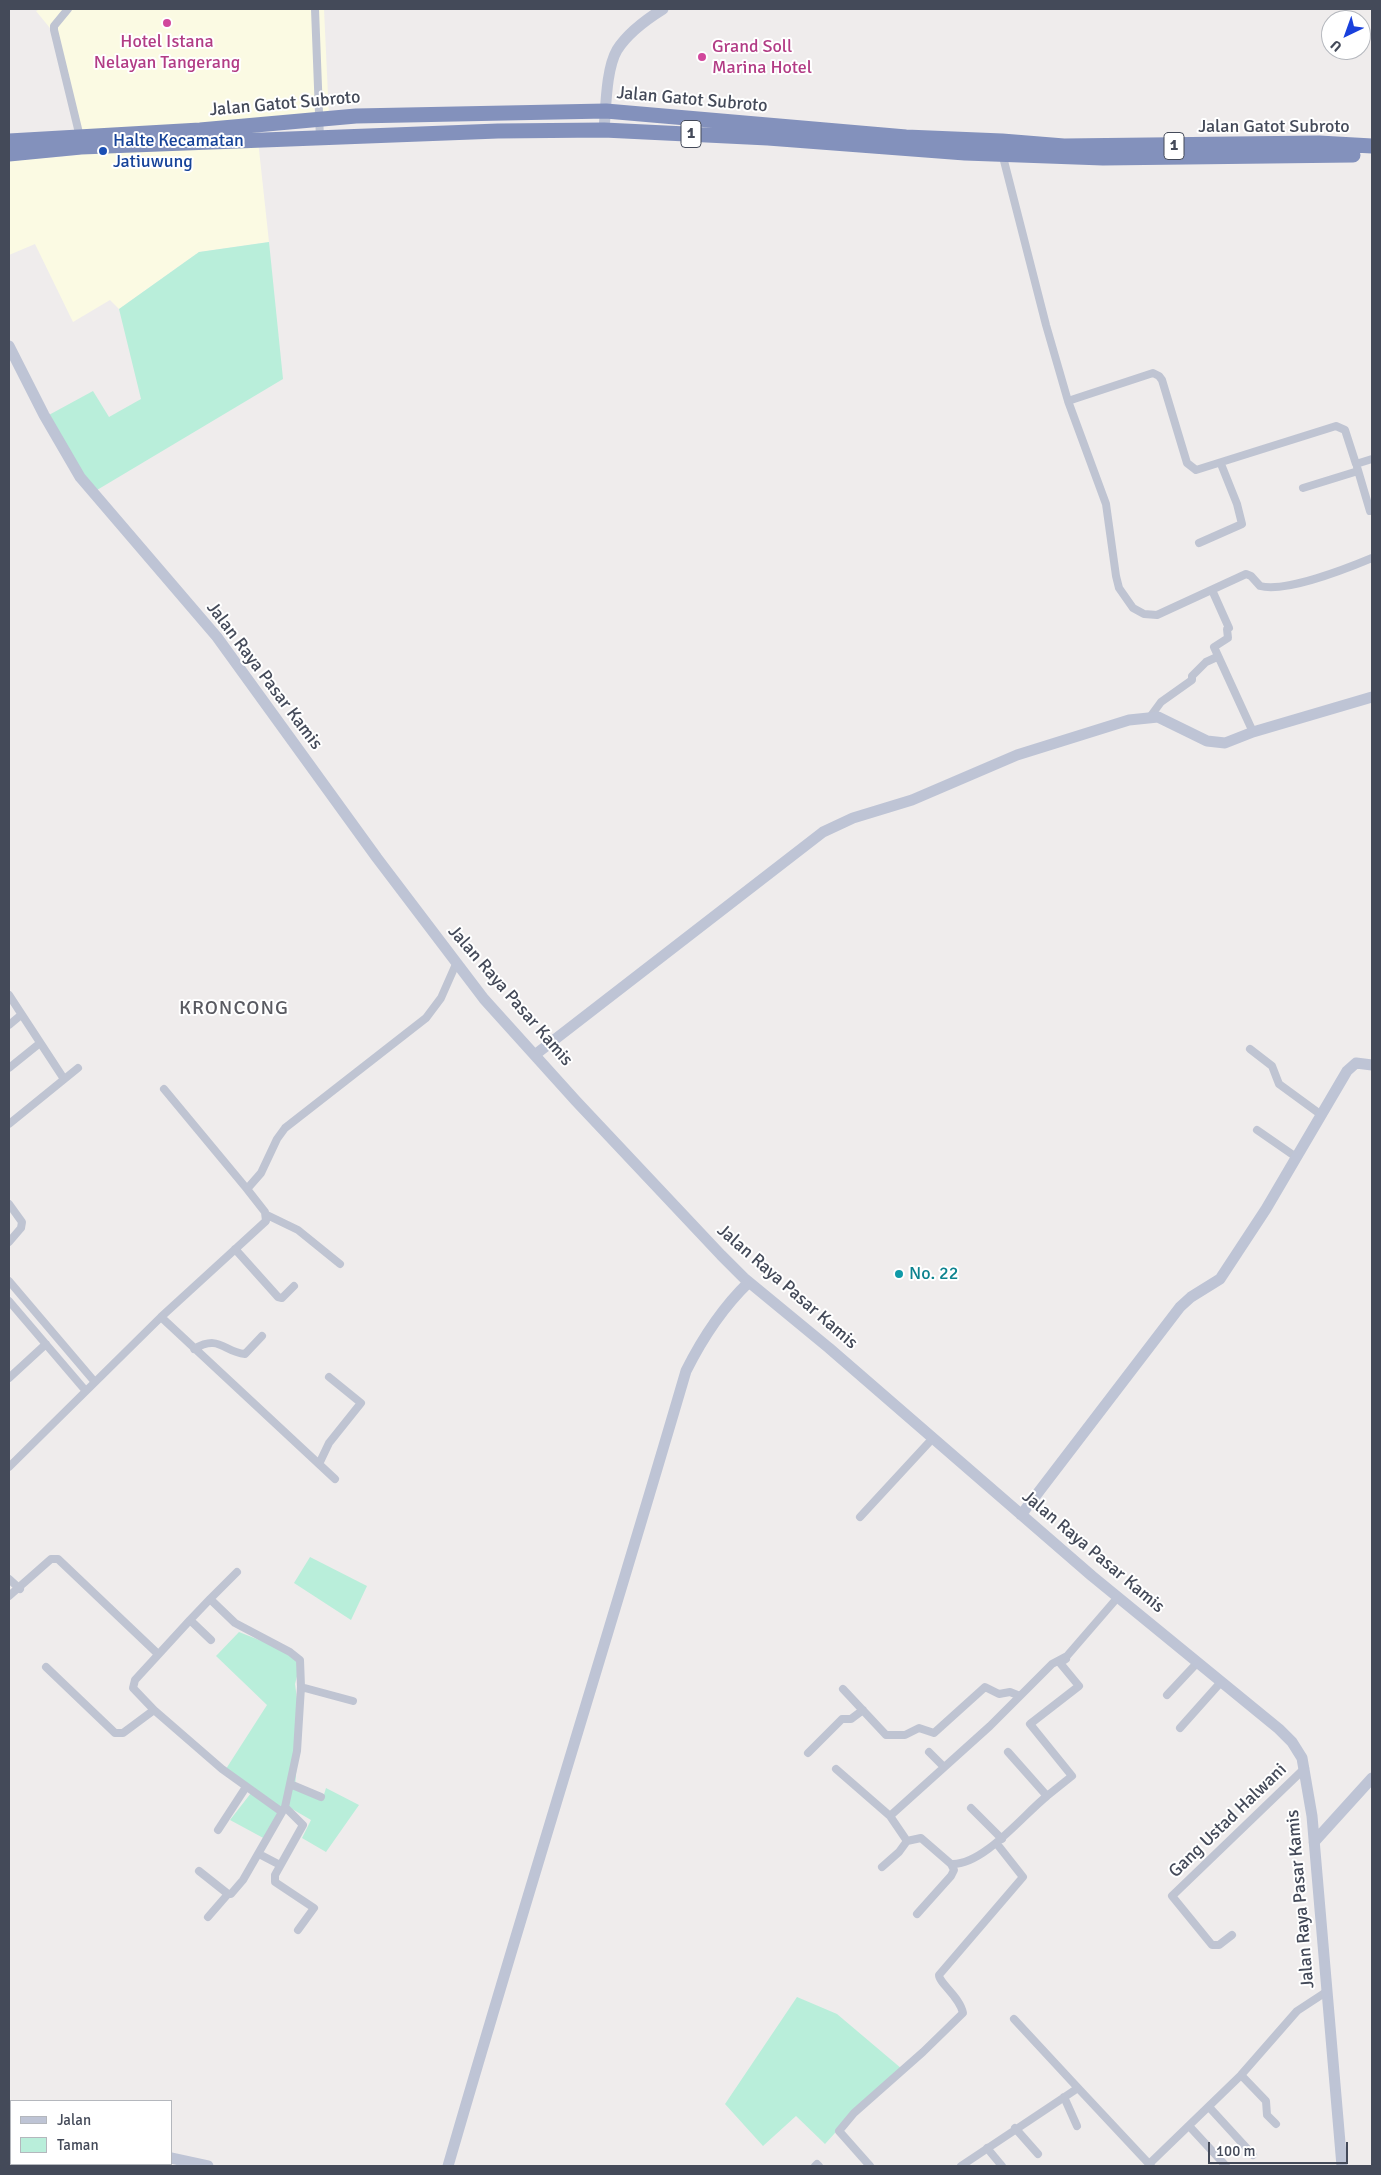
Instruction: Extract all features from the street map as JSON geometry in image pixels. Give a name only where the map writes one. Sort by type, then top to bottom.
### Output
[{"type":"highway","name":"Jalan Gatot Subroto","points":[[9,154],[81,141],[356,116],[606,112],[906,137],[1103,158],[1147,151],[1240,152],[1372,146]]},
{"type":"highway","name":"Jalan Gatot Subroto","points":[[9,141],[320,139],[498,131],[604,130],[768,138],[965,153],[1002,147]]},
{"type":"highway","name":"Jalan Gatot Subroto","points":[[1319,149],[1372,156]]},
{"type":"street","points":[[68,9],[54,26],[54,30],[81,141]]},
{"type":"street","points":[[315,9],[321,119],[320,139]]},
{"type":"street","points":[[604,130],[611,67],[617,50],[635,30],[663,9]]},
{"type":"street","points":[[1002,147],[1046,325],[1068,401],[1106,504],[1116,576],[1126,600],[1144,614],[1157,615],[1246,574],[1251,576],[1260,586],[1282,586],[1332,574],[1372,558]]},
{"type":"street","name":"Jalan Raya Pasar Kamis","points":[[9,346],[47,422],[80,477],[217,637],[456,964],[576,1101],[671,1200],[721,1256],[749,1282],[1021,1515],[1197,1663],[1263,1715],[1292,1742],[1305,1768],[1314,1842],[1342,2166]]},
{"type":"street","points":[[1068,401],[1155,374],[1162,380],[1188,466],[1201,470],[1338,426],[1345,430],[1370,510]]},
{"type":"street","points":[[1303,488],[1357,467],[1372,459]]},
{"type":"street","points":[[1200,543],[1242,524],[1237,504],[1221,464]]},
{"type":"street","points":[[1212,590],[1230,628],[1227,630],[1228,638],[1214,647],[1253,732]]},
{"type":"street","points":[[1150,717],[1161,702],[1192,680],[1192,676],[1206,662],[1217,657]]},
{"type":"street","points":[[536,1054],[823,832],[836,824],[912,800],[1017,755],[1129,720],[1150,717],[1168,721],[1207,741],[1226,743],[1253,732],[1372,697]]},
{"type":"street","points":[[248,1189],[261,1173],[277,1139],[285,1128],[426,1018],[441,998],[456,964]]},
{"type":"street","points":[[9,995],[64,1079]]},
{"type":"street","points":[[9,1025],[21,1014]]},
{"type":"street","points":[[9,1068],[40,1043]]},
{"type":"street","points":[[1250,1049],[1272,1066],[1279,1084],[1320,1114]]},
{"type":"street","points":[[1021,1515],[1180,1307],[1191,1297],[1220,1279],[1256,1225],[1320,1114],[1352,1065],[1362,1063],[1372,1066]]},
{"type":"street","points":[[9,1124],[78,1068]]},
{"type":"street","points":[[164,1089],[248,1189],[267,1215],[298,1230],[340,1264]]},
{"type":"street","points":[[1257,1130],[1296,1156]]},
{"type":"street","points":[[9,1204],[22,1222],[21,1228],[9,1242]]},
{"type":"street","points":[[9,1467],[94,1381],[264,1223],[267,1215]]},
{"type":"street","points":[[235,1249],[278,1297],[282,1298],[294,1286]]},
{"type":"street","points":[[9,1281],[94,1381]]},
{"type":"street","points":[[448,2166],[686,1371],[706,1332],[721,1312],[749,1282]]},
{"type":"street","points":[[11,1307],[46,1344],[85,1390]]},
{"type":"street","points":[[161,1317],[335,1479]]},
{"type":"street","points":[[194,1349],[203,1344],[216,1343],[245,1354],[262,1336]]},
{"type":"street","points":[[9,1378],[46,1344]]},
{"type":"street","points":[[319,1464],[329,1443],[361,1404],[330,1377]]},
{"type":"street","points":[[860,1517],[933,1438]]},
{"type":"street","points":[[9,1596],[20,1589],[46,1562],[51,1559],[58,1559],[158,1654]]},
{"type":"street","points":[[238,1572],[158,1654],[133,1686],[154,1710],[246,1787],[303,1825],[274,1877],[275,1882],[314,1906],[314,1911],[298,1930]]},
{"type":"street","points":[[9,1579],[20,1589]]},
{"type":"street","points":[[890,1816],[1052,1664],[1067,1656],[1119,1597]]},
{"type":"street","points":[[951,1864],[966,1861],[999,1841],[1047,1796],[1072,1776],[1030,1724],[1079,1686],[1060,1663],[1067,1658],[1119,1597]]},
{"type":"street","points":[[208,1917],[243,1880],[283,1810],[297,1751],[301,1687],[301,1663],[296,1655],[235,1623],[210,1599]]},
{"type":"street","points":[[190,1620],[211,1640]]},
{"type":"street","points":[[1167,1695],[1197,1663]]},
{"type":"street","points":[[46,1667],[115,1733],[123,1733],[154,1710]]},
{"type":"street","points":[[1180,1728],[1221,1682]]},
{"type":"street","points":[[301,1687],[353,1701]]},
{"type":"street","points":[[843,1689],[886,1735],[904,1735],[919,1728],[934,1733],[985,1687],[999,1694],[1010,1692],[1020,1696]]},
{"type":"street","points":[[808,1753],[842,1719],[851,1719],[863,1710]]},
{"type":"street","points":[[929,1752],[944,1767]]},
{"type":"street","points":[[1008,1752],[1047,1796]]},
{"type":"street","name":"Gang Ustad Halwani","points":[[1232,1935],[1219,1945],[1212,1944],[1172,1896],[1305,1768]]},
{"type":"street","points":[[836,1769],[890,1816],[907,1840]]},
{"type":"street","points":[[1314,1842],[1372,1778]]},
{"type":"street","points":[[290,1784],[321,1797]]},
{"type":"street","points":[[218,1830],[246,1787]]},
{"type":"street","points":[[870,2166],[839,2131],[854,2113],[961,2016],[962,2010],[956,1998],[940,1980],[939,1975],[1023,1877],[999,1841],[971,1808]]},
{"type":"street","points":[[882,1867],[899,1852],[907,1840],[921,1838],[951,1864],[954,1870],[951,1876],[917,1914]]},
{"type":"street","points":[[259,1854],[280,1865]]},
{"type":"street","points":[[199,1871],[228,1894]]},
{"type":"street","points":[[1014,2019],[1150,2165],[1241,2075],[1297,2011],[1326,1992]]},
{"type":"street","points":[[1241,2075],[1266,2101],[1267,2115],[1276,2124]]},
{"type":"street","points":[[961,2166],[1078,2088]]},
{"type":"street","points":[[1064,2098],[1077,2126]]},
{"type":"street","points":[[1209,2107],[1253,2155]]},
{"type":"street","points":[[1190,2126],[1226,2166]]},
{"type":"street","points":[[1016,2128],[1038,2154]]},
{"type":"street","points":[[987,2148],[1002,2166]]},
{"type":"street","points":[[172,2158],[208,2166]]},
{"type":"shaded area","points":[[40,9],[324,9],[329,117],[256,122],[269,242],[199,252],[119,309],[110,300],[73,322],[35,244],[9,255],[9,161],[80,155],[54,33],[36,11]]},
{"type":"green space","points":[[269,242],[283,379],[97,490],[68,455],[47,416],[93,391],[109,417],[141,399],[119,309],[199,252]]},
{"type":"green space","points":[[310,1557],[367,1586],[351,1620],[294,1583]]},
{"type":"green space","points":[[239,1632],[302,1657],[295,1684],[300,1721],[295,1788],[322,1801],[326,1788],[359,1805],[326,1852],[302,1838],[311,1820],[287,1806],[267,1840],[230,1820],[251,1793],[224,1772],[267,1705],[216,1656]]},
{"type":"green space","points":[[797,1997],[837,2014],[902,2069],[854,2112],[825,2144],[796,2116],[763,2146],[725,2104]]},
{"type":"place","name":"Hotel Istana Nelayan Tangerang","points":[[167,23]]},
{"type":"place","name":"Grand Soll Marina Hotel","points":[[702,57]]},
{"type":"place","name":"Halte Kecamatan Jatiuwung","points":[[103,151]]},
{"type":"place","name":"No. 22","points":[[899,1274]]},
{"type":"district","name":"KRONCONG","points":[[234,1009]]}]
